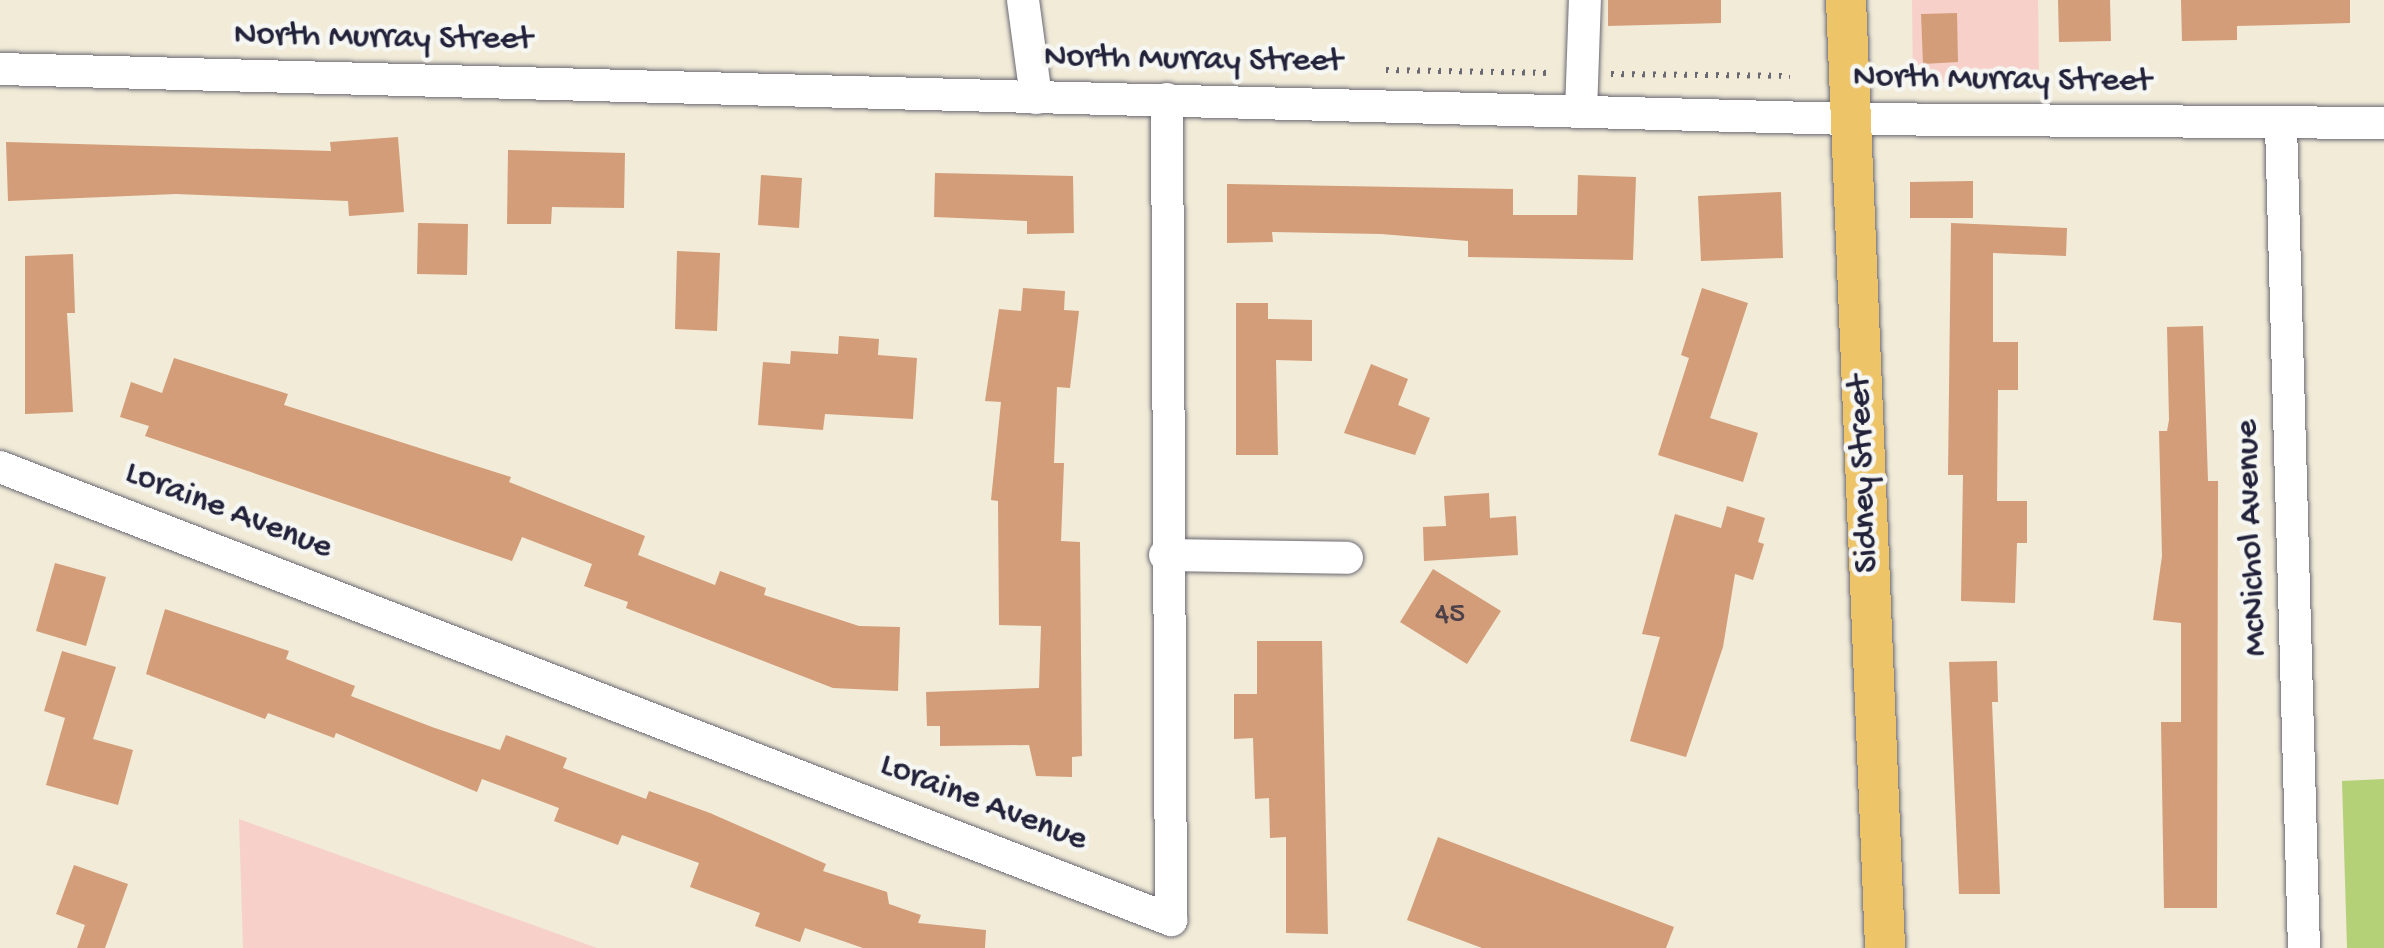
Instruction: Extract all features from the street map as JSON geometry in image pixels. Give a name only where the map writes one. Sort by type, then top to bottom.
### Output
[{"type":"main road","name":"Sidney Street","points":[[1846,0],[1885,948]]},
{"type":"street","points":[[1024,0],[1036,98]]},
{"type":"street","points":[[1581,112],[1584,0]]},
{"type":"street","name":"North Murray Street","points":[[0,69],[1849,119],[2384,123]]},
{"type":"street","name":"Loraine Avenue","points":[[0,466],[1171,920],[1165,555],[1167,99]]},
{"type":"street","name":"McNichol Avenue","points":[[2281,125],[2304,948]]},
{"type":"street","points":[[1165,555],[1347,558]]},
{"type":"shaded area","points":[[1912,0],[2038,0],[2039,82],[1913,83]]},
{"type":"shaded area","points":[[239,819],[597,948],[243,948]]},
{"type":"green space","points":[[2384,779],[2384,948],[2347,948],[2342,781]]},
{"type":"building","points":[[1608,0],[1721,0],[1721,23],[1608,26]]},
{"type":"building","points":[[2058,0],[2110,0],[2111,41],[2059,42]]},
{"type":"building","points":[[2181,0],[2350,0],[2350,23],[2237,26],[2237,40],[2182,41]]},
{"type":"building","points":[[1957,13],[1958,62],[1923,64],[1921,14]]},
{"type":"building","points":[[398,137],[404,212],[349,216],[348,201],[176,194],[8,201],[6,142],[331,151],[330,142]]},
{"type":"building","points":[[508,150],[625,153],[624,208],[552,207],[551,224],[507,224]]},
{"type":"building","points":[[935,173],[1073,176],[1074,233],[1027,234],[1027,221],[934,217]]},
{"type":"building","points":[[761,175],[802,178],[799,228],[758,225]]},
{"type":"building","points":[[1578,175],[1636,177],[1633,260],[1468,257],[1468,241],[1381,234],[1272,232],[1273,242],[1227,243],[1227,184],[1513,189],[1513,215],[1577,215]]},
{"type":"building","points":[[1973,181],[1973,218],[1910,218],[1910,182]]},
{"type":"building","points":[[1781,192],[1783,258],[1701,261],[1698,196]]},
{"type":"building","points":[[418,223],[468,224],[467,275],[417,274]]},
{"type":"building","points":[[1951,223],[2067,228],[2066,256],[1993,253],[1993,342],[2018,342],[2018,390],[1998,390],[1997,501],[2027,501],[2027,543],[2017,543],[2015,603],[1961,601],[1963,475],[1948,475]]},
{"type":"building","points":[[677,251],[720,253],[717,331],[675,329]]},
{"type":"building","points":[[73,254],[75,313],[67,313],[73,412],[25,414],[25,256]]},
{"type":"building","points":[[1023,288],[1065,291],[1064,310],[1079,311],[1070,388],[1057,387],[1054,463],[1064,463],[1061,541],[1080,542],[1082,756],[1072,757],[1072,777],[1036,776],[1029,745],[940,746],[940,726],[927,726],[926,692],[1039,688],[1041,626],[999,625],[998,501],[991,500],[1001,402],[985,401],[999,309],[1021,311]]},
{"type":"building","points":[[1702,288],[1748,303],[1710,418],[1758,433],[1743,482],[1658,455],[1689,358],[1681,355]]},
{"type":"building","points":[[1236,303],[1268,303],[1268,319],[1312,320],[1312,361],[1276,360],[1278,455],[1236,455]]},
{"type":"building","points":[[2203,326],[2208,481],[2218,481],[2217,908],[2164,908],[2161,722],[2181,722],[2181,623],[2153,620],[2162,556],[2159,431],[2167,431],[2169,420],[2167,327]]},
{"type":"building","points":[[839,336],[879,339],[878,355],[917,358],[913,419],[825,414],[823,430],[758,425],[763,362],[790,364],[791,351],[838,354]]},
{"type":"building","points":[[174,358],[288,394],[284,405],[511,477],[509,482],[645,536],[638,555],[715,585],[720,571],[766,588],[764,595],[859,626],[900,627],[898,691],[833,688],[626,608],[628,602],[584,586],[592,564],[522,537],[512,561],[145,436],[149,426],[120,417],[131,382],[162,393]]},
{"type":"building","points":[[1371,364],[1408,379],[1398,405],[1430,418],[1415,455],[1344,433]]},
{"type":"building","points":[[1489,493],[1490,518],[1516,516],[1518,555],[1424,561],[1423,527],[1446,526],[1444,496]]},
{"type":"building","points":[[1727,506],[1765,518],[1758,542],[1764,544],[1753,580],[1735,574],[1723,647],[1686,757],[1630,741],[1660,637],[1642,634],[1675,514],[1721,528]]},
{"type":"building","points":[[55,563],[106,577],[86,646],[36,631]]},
{"type":"building","points":[[1433,569],[1501,611],[1467,664],[1400,622]]},
{"type":"building","points":[[165,609],[289,651],[286,659],[355,686],[351,696],[432,727],[500,750],[506,735],[567,758],[563,768],[646,799],[649,791],[710,813],[826,864],[823,871],[887,892],[889,904],[921,915],[918,923],[986,930],[985,948],[863,948],[805,928],[800,942],[755,926],[760,913],[690,887],[699,863],[622,835],[618,845],[554,821],[559,808],[482,779],[477,792],[336,733],[334,738],[268,713],[265,719],[146,674]]},
{"type":"building","points":[[1257,641],[1322,641],[1328,934],[1286,933],[1286,837],[1270,838],[1269,798],[1255,799],[1253,738],[1234,739],[1234,694],[1257,694]]},
{"type":"building","points":[[62,651],[116,667],[93,739],[133,750],[118,805],[46,785],[65,718],[44,711]]},
{"type":"building","points":[[1997,661],[1998,702],[1992,702],[2000,894],[1959,894],[1949,662]]},
{"type":"building","points":[[1438,837],[1674,927],[1666,948],[1482,948],[1407,920]]},
{"type":"building","points":[[74,865],[128,884],[105,948],[77,948],[85,925],[56,914]]}]
